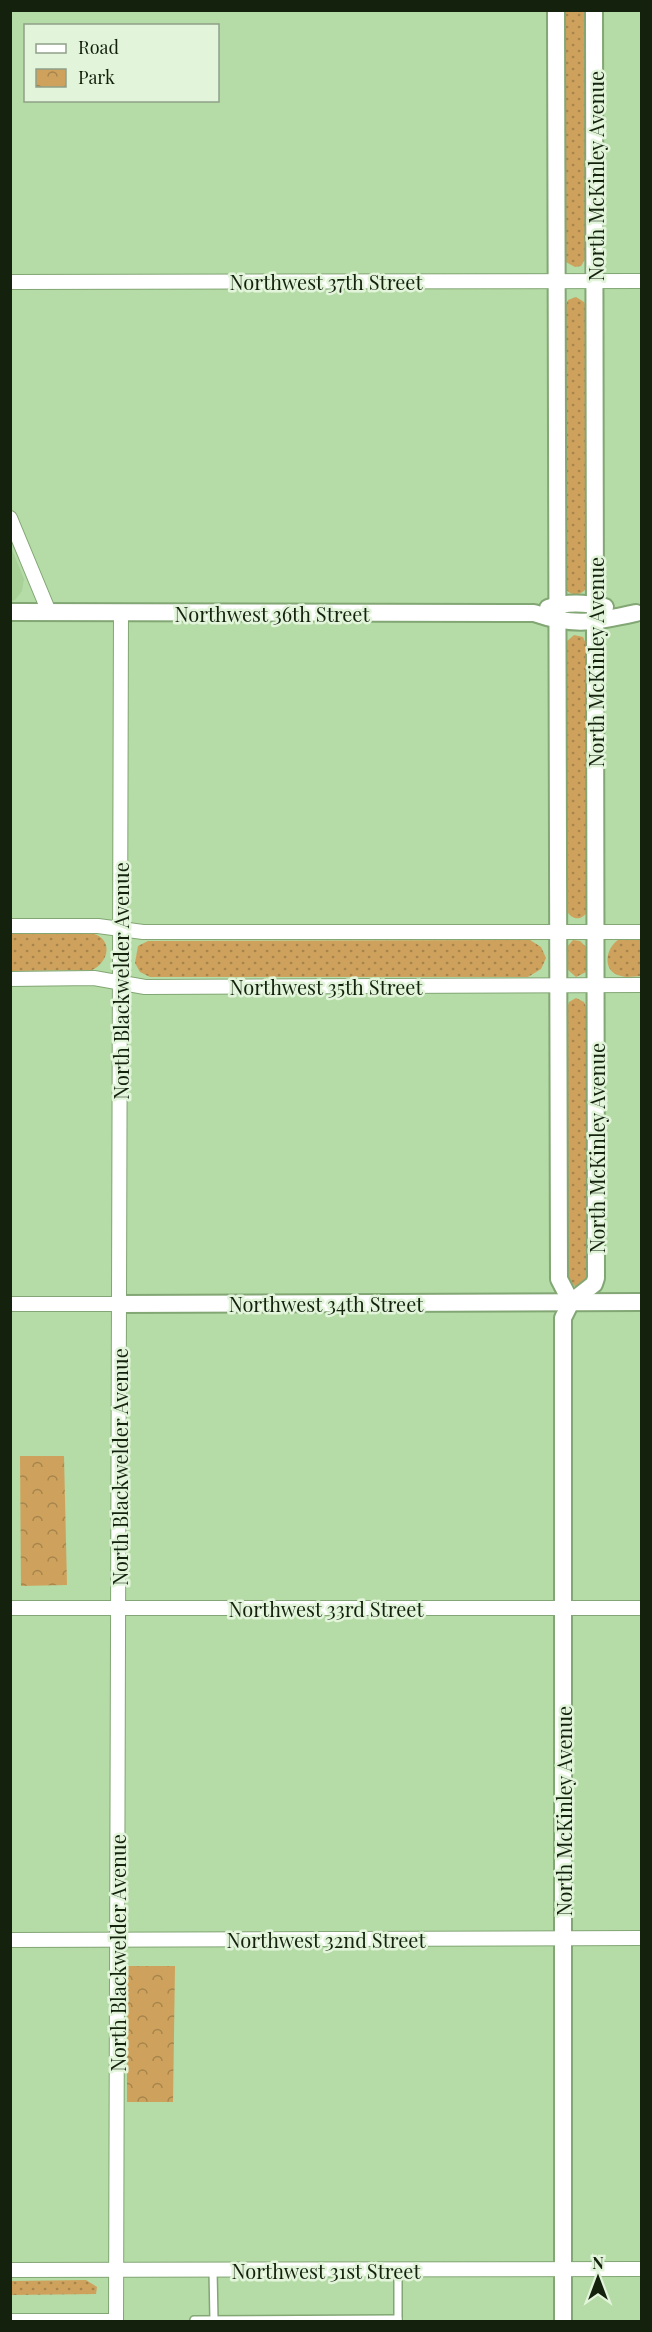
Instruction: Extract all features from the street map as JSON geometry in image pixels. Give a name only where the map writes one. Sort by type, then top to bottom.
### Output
[{"type":"street","name":"North McKinley Avenue","points":[[556,10],[558,1279],[571,1302]]},
{"type":"street","name":"North McKinley Avenue","points":[[563,2322],[563,1318],[571,1302],[594,1284],[596,1278],[594,10]]},
{"type":"street","name":"Northwest 37th Street","points":[[10,282],[642,281]]},
{"type":"street","points":[[10,518],[49,612]]},
{"type":"street","name":"Northwest 36th Street","points":[[10,612],[558,613],[595,605],[639,613]]},
{"type":"street","name":"North Blackwelder Avenue","points":[[116,2321],[121,612]]},
{"type":"street","name":"Northwest 36th Street","points":[[558,613],[595,622],[639,613]]},
{"type":"street","points":[[10,926],[98,926],[143,932],[642,932]]},
{"type":"street","name":"Northwest 35th Street","points":[[10,979],[94,978],[145,987],[642,985]]},
{"type":"street","name":"Northwest 34th Street","points":[[10,1304],[642,1302]]},
{"type":"street","name":"Northwest 33rd Street","points":[[10,1608],[642,1608]]},
{"type":"street","name":"Northwest 32nd Street","points":[[10,1940],[642,1938]]},
{"type":"street","name":"Northwest 31st Street","points":[[10,2270],[642,2269]]},
{"type":"street","points":[[10,2320],[116,2321]]},
{"type":"lane","points":[[213,2270],[214,2320]]},
{"type":"lane","points":[[194,2320],[398,2320],[398,2270]]},
{"type":"shaded area","points":[[10,545],[24,579],[22,591],[15,600],[11,601]]},
{"type":"green space","points":[[564,11],[587,11],[587,256],[581,266],[575,267],[564,261]]},
{"type":"green space","points":[[576,297],[586,306],[587,587],[582,593],[572,594],[564,586],[565,307],[568,300]]},
{"type":"green space","points":[[574,635],[583,637],[587,646],[588,911],[579,918],[572,917],[565,908],[566,642]]},
{"type":"green space","points":[[82,932],[97,935],[107,948],[104,959],[92,970],[11,971],[10,933]]},
{"type":"green space","points":[[530,940],[541,947],[546,958],[541,969],[528,977],[150,977],[140,972],[135,963],[138,946],[148,941]]},
{"type":"green space","points":[[573,940],[580,941],[587,948],[586,972],[576,977],[567,969],[566,948]]},
{"type":"green space","points":[[618,940],[641,940],[641,976],[623,977],[611,970],[608,965],[608,954]]},
{"type":"green space","points":[[576,998],[584,1002],[587,1009],[588,1277],[585,1282],[576,1287],[566,1278],[566,1010],[569,1002]]},
{"type":"green space","points":[[20,1456],[64,1456],[67,1585],[21,1586]]},
{"type":"green space","points":[[127,1966],[175,1966],[173,2102],[127,2102]]},
{"type":"green space","points":[[86,2280],[97,2287],[96,2294],[11,2295],[11,2281]]}]
